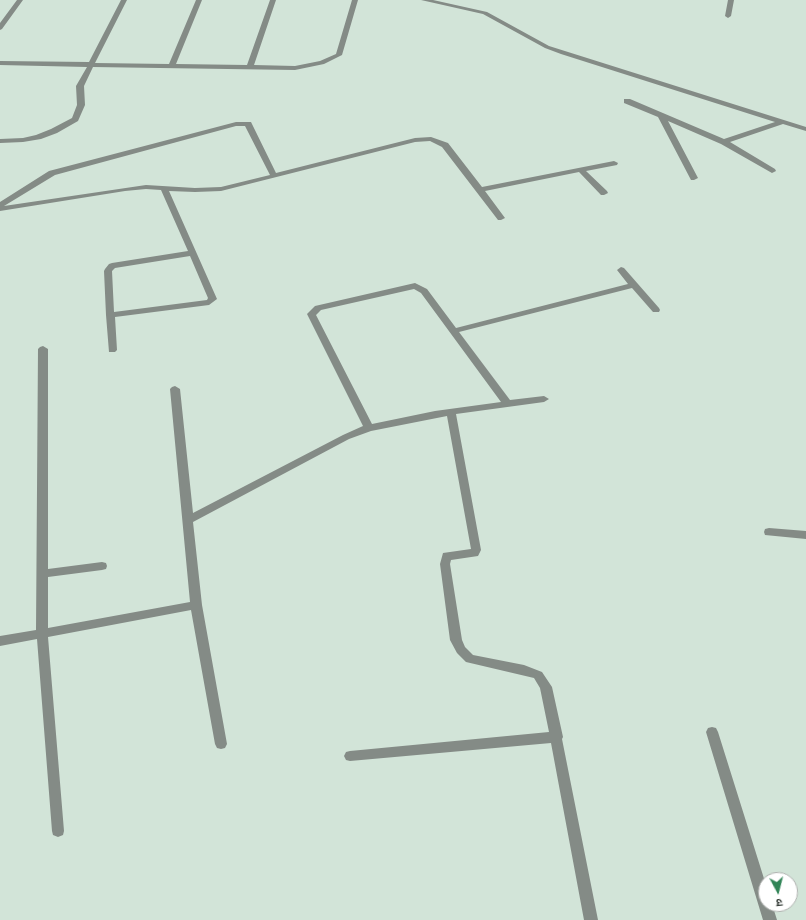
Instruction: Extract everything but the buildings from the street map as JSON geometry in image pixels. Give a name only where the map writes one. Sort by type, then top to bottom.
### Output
[{"type":"street","points":[[0,28],[20,0]]},
{"type":"street","points":[[0,141],[23,140],[38,137],[54,131],[75,119],[80,105],[80,86],[124,0]]},
{"type":"street","points":[[172,66],[199,0]]},
{"type":"street","points":[[250,67],[273,0]]},
{"type":"street","points":[[0,63],[295,68],[322,63],[340,55],[356,0]]},
{"type":"street","points":[[424,0],[485,13],[546,47],[557,51],[806,129]]},
{"type":"street","points":[[728,16],[731,0]]},
{"type":"street","points":[[627,101],[724,142],[772,171]]},
{"type":"street","points":[[661,115],[694,178]]},
{"type":"street","points":[[724,142],[782,122]]},
{"type":"street","points":[[0,205],[52,173],[236,124],[248,124],[274,176]]},
{"type":"street","points":[[0,209],[125,188],[146,187],[221,189],[414,140],[431,140],[445,145],[502,218]]},
{"type":"street","points":[[480,190],[614,163]]},
{"type":"street","points":[[581,170],[604,193]]},
{"type":"street","points":[[110,315],[209,302],[213,299],[164,188]]},
{"type":"street","points":[[112,350],[108,271],[112,266],[193,253]]},
{"type":"street","points":[[621,270],[656,310]]},
{"type":"street","points":[[454,331],[634,285]]},
{"type":"street","points":[[370,428],[312,314],[318,308],[415,286],[424,291],[508,404]]},
{"type":"street","points":[[43,349],[42,634],[58,831]]},
{"type":"street","points":[[175,389],[196,604],[221,744]]},
{"type":"street","points":[[188,520],[346,437],[370,428],[451,412],[544,399]]},
{"type":"street","points":[[451,412],[476,550],[474,553],[447,556],[445,564],[456,640],[461,650],[470,659],[524,670],[538,675],[546,687],[557,737],[591,920]]},
{"type":"street","points":[[769,532],[806,534]]},
{"type":"street","points":[[42,574],[102,566]]},
{"type":"street","points":[[0,641],[196,604]]},
{"type":"street","points":[[712,732],[770,920]]},
{"type":"street","points":[[350,756],[557,737]]}]
